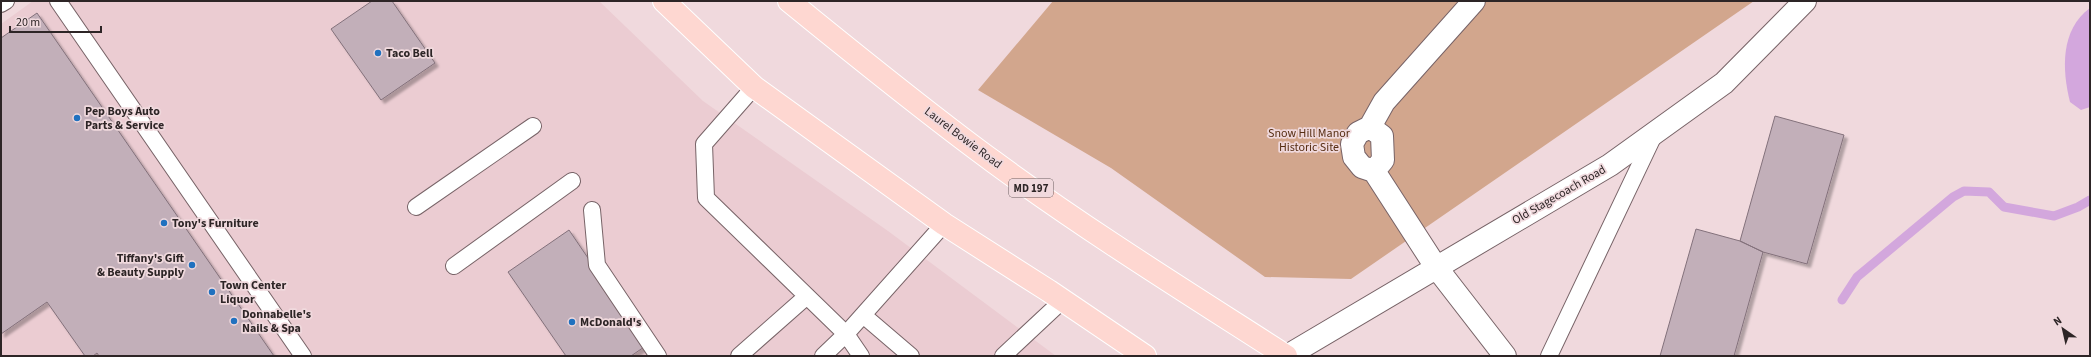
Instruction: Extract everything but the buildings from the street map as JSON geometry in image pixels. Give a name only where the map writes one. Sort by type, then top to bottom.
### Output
[{"type":"main road","points":[[664,1],[754,86],[944,224],[1063,300],[1145,356]]},
{"type":"main road","name":"Laurel Bowie Road","points":[[789,1],[860,59],[994,162],[1156,272],[1287,356]]},
{"type":"street","points":[[1474,1],[1384,102],[1370,127],[1358,133],[1352,144],[1354,157],[1362,167],[1374,171],[1436,267],[1505,356]]},
{"type":"street","name":"Old Stagecoach Road","points":[[1287,356],[1610,165],[1724,83],[1805,1]]},
{"type":"street","points":[[1370,127],[1382,136],[1383,160],[1374,171]]},
{"type":"lane","points":[[1,4],[6,1]]},
{"type":"lane","points":[[58,1],[303,356]]},
{"type":"lane","points":[[754,86],[704,144],[706,198],[846,334],[860,356]]},
{"type":"lane","points":[[416,207],[534,126]]},
{"type":"lane","points":[[1549,356],[1655,133]]},
{"type":"lane","points":[[454,266],[572,181]]},
{"type":"lane","points":[[592,210],[596,265],[658,356]]},
{"type":"lane","points":[[823,356],[846,334],[944,224]]},
{"type":"lane","points":[[739,356],[807,296]]},
{"type":"lane","points":[[1003,356],[1063,300]]},
{"type":"lane","points":[[863,315],[911,356]]},
{"type":"shaded area","points":[[33,1],[599,1],[703,101],[888,231],[1056,356],[1,356],[1,24]]},
{"type":"shaded area","points":[[2090,8],[2090,107],[2081,110],[2070,102],[2067,90],[2065,64],[2066,51],[2068,39],[2073,27],[2080,17]]},
{"type":"green space","name":"Snow Hill Manor Historic Site","points":[[1053,1],[1754,1],[1351,279],[1265,277],[1111,168],[978,90]]},
{"type":"waterway","points":[[1842,300],[1857,277],[1953,197],[1964,191],[1989,192],[2004,207],[2054,216],[2078,207],[2090,200]]},
{"type":"place","name":"Taco Bell","points":[[378,53]]},
{"type":"place","name":"Pep Boys Auto Parts & Service","points":[[77,118]]},
{"type":"place","name":"Tony's Furniture","points":[[164,223]]},
{"type":"place","name":"Tiffany's Gift & Beauty Supply","points":[[192,265]]},
{"type":"place","name":"Town Center Liquor","points":[[212,292]]},
{"type":"place","name":"Donnabelle's Nails & Spa","points":[[234,321]]},
{"type":"place","name":"McDonald's","points":[[572,322]]}]
